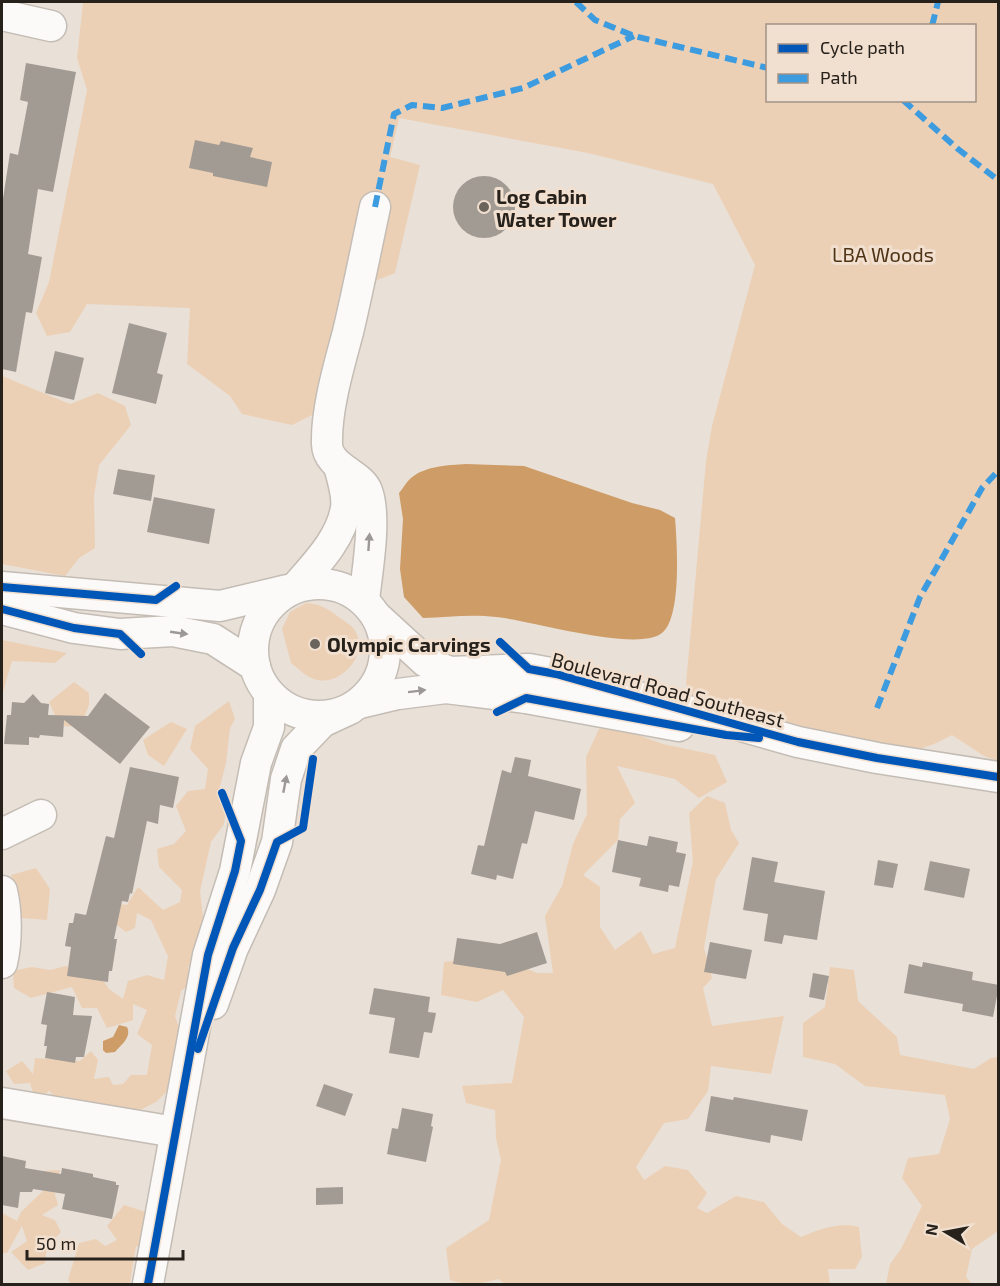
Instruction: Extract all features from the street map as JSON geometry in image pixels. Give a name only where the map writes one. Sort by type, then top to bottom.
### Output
[{"type":"street","points":[[3,23],[51,26]]},
{"type":"street","points":[[371,609],[371,512],[367,489],[339,466],[328,452],[327,443],[330,412],[375,207]]},
{"type":"street","points":[[339,466],[347,506],[339,529],[326,552],[293,588],[273,601],[261,618],[254,637],[253,657],[258,677],[269,694],[286,708],[307,716],[329,716],[355,706]]},
{"type":"street","points":[[2,587],[220,606],[293,588],[321,583],[337,585],[351,591],[371,609],[384,635],[386,654],[382,673],[373,690],[355,706],[322,722],[296,749],[285,779],[273,852],[260,890],[233,948],[182,1095]]},
{"type":"street","points":[[2,609],[85,630],[120,634],[173,631],[213,639],[255,666]]},
{"type":"street","name":"Boulevard Road Southeast","points":[[371,609],[426,662],[450,672],[529,669],[556,674],[798,742],[877,758],[999,777]]},
{"type":"street","name":"Boulevard Road Southeast","points":[[355,706],[398,694],[446,688],[526,698],[726,735],[798,742]]},
{"type":"street","points":[[148,1284],[208,955],[235,871],[256,763],[269,727],[269,694]]},
{"type":"street","points":[[2,834],[41,815]]},
{"type":"street","points":[[2,891],[4,953],[2,963]]},
{"type":"street","points":[[2,1103],[175,1131]]},
{"type":"green space","name":"LBA Woods","points":[[83,2],[998,2],[998,761],[984,756],[952,735],[918,749],[898,751],[862,746],[855,735],[863,755],[692,712],[686,684],[706,461],[712,426],[755,265],[713,184],[588,153],[399,118],[390,157],[420,165],[395,273],[339,295],[324,409],[292,425],[242,414],[230,396],[187,364],[190,308],[87,304],[70,332],[47,336],[36,313],[49,282],[87,90],[77,58]]},
{"type":"green space","points":[[2,376],[70,404],[98,393],[125,406],[131,425],[99,465],[94,496],[95,548],[79,558],[65,576],[2,564]]},
{"type":"green space","points":[[306,603],[332,612],[354,629],[359,649],[356,658],[343,674],[324,680],[314,679],[291,663],[282,629],[290,612]]},
{"type":"green space","points":[[2,640],[67,653],[55,663],[12,661],[3,692]]},
{"type":"green space","points":[[74,682],[89,693],[89,705],[80,727],[60,726],[49,702]]},
{"type":"green space","points":[[229,701],[235,719],[230,728],[226,763],[219,790],[227,798],[224,824],[211,842],[200,891],[206,944],[188,967],[190,984],[181,991],[175,1016],[187,1052],[175,1084],[156,1102],[142,1109],[129,1111],[63,1096],[55,1100],[50,1091],[35,1098],[30,1083],[14,1084],[6,1071],[22,1061],[33,1074],[35,1058],[80,1061],[91,1051],[98,1060],[94,1079],[109,1077],[113,1085],[123,1084],[131,1075],[147,1075],[152,1045],[137,1034],[147,1010],[133,1004],[133,1020],[107,1028],[97,1008],[82,1008],[72,987],[31,998],[14,988],[13,971],[32,967],[50,970],[66,966],[80,973],[99,974],[109,989],[123,999],[128,981],[147,975],[164,980],[168,956],[151,920],[137,913],[135,928],[126,932],[88,904],[103,902],[127,905],[138,887],[163,910],[180,902],[182,890],[159,867],[157,849],[174,844],[186,831],[176,806],[188,791],[205,789],[208,769],[190,749],[195,726]]},
{"type":"green space","points":[[171,722],[187,729],[164,766],[148,755],[143,740]]},
{"type":"green space","points":[[611,725],[663,744],[715,755],[727,782],[699,798],[675,779],[617,766],[635,803],[620,819],[618,840],[583,875],[600,887],[600,927],[615,950],[641,931],[653,954],[675,948],[693,861],[689,813],[707,796],[725,803],[731,830],[739,843],[716,879],[704,948],[712,978],[703,988],[712,1026],[784,1016],[771,1074],[711,1066],[708,1091],[688,1119],[664,1123],[636,1167],[644,1180],[665,1166],[688,1170],[707,1193],[697,1208],[707,1213],[736,1196],[764,1202],[782,1224],[801,1237],[837,1226],[859,1227],[862,1257],[855,1269],[828,1269],[830,1284],[505,1284],[498,1279],[469,1284],[450,1280],[446,1248],[489,1220],[501,1160],[496,1138],[495,1110],[466,1103],[462,1086],[512,1083],[524,1017],[503,990],[477,1002],[441,995],[444,962],[495,955],[537,973],[553,973],[545,916],[562,886],[573,844],[587,814],[586,757],[599,729]]},
{"type":"green space","points":[[36,868],[50,889],[47,920],[21,918],[20,896],[11,875]]},
{"type":"green space","points":[[830,967],[854,970],[858,1001],[897,1037],[900,1055],[974,1069],[991,1058],[998,1057],[998,1231],[972,1249],[966,1277],[972,1284],[886,1284],[890,1264],[901,1249],[922,1206],[902,1178],[908,1158],[939,1154],[950,1119],[945,1095],[865,1086],[835,1064],[803,1057],[803,1023],[825,1007]]},
{"type":"green space","points":[[60,1170],[54,1191],[58,1205],[42,1215],[55,1220],[61,1232],[47,1247],[45,1263],[28,1270],[11,1252],[27,1241],[22,1226],[7,1253],[2,1253],[2,1213],[17,1221],[21,1212],[43,1191],[42,1171]]},
{"type":"green space","points":[[124,1205],[146,1212],[154,1225],[147,1250],[136,1246],[131,1284],[71,1284],[68,1280],[79,1243],[96,1239],[105,1246],[117,1240],[107,1226]]},
{"type":"shaded area","points":[[466,464],[524,466],[632,503],[660,510],[675,518],[677,579],[673,612],[662,633],[649,638],[608,638],[496,617],[423,618],[404,597],[400,569],[403,519],[399,493],[409,480],[423,471]]},
{"type":"shaded area","points":[[119,1025],[127,1027],[127,1037],[115,1052],[106,1053],[103,1050],[103,1041],[113,1037]]},
{"type":"building","points":[[26,63],[76,72],[53,192],[38,189],[28,254],[42,257],[32,313],[26,312],[16,372],[2,369],[2,205],[10,153],[18,155],[28,102],[20,100]]},
{"type":"building","points":[[195,140],[219,145],[221,141],[253,148],[250,157],[272,162],[267,187],[213,176],[213,173],[189,168]]},
{"type":"building","name":"Log Cabin Water Tower","points":[[478,176],[490,176],[506,185],[513,195],[515,207],[513,219],[506,229],[490,238],[478,238],[467,233],[458,224],[453,213],[453,201],[458,190],[467,181]]},
{"type":"building","points":[[129,323],[167,333],[157,373],[163,375],[156,404],[112,393]]},
{"type":"building","points":[[55,351],[84,358],[74,400],[45,393]]},
{"type":"building","points":[[118,469],[155,475],[151,501],[113,494]]},
{"type":"building","points":[[154,497],[215,509],[209,544],[147,532]]},
{"type":"building","points":[[105,693],[150,727],[120,764],[64,720],[63,737],[40,735],[39,738],[29,737],[29,745],[4,744],[7,715],[11,715],[12,702],[24,703],[33,694],[41,703],[49,704],[48,715],[88,716]]},
{"type":"building","points":[[515,757],[531,760],[528,776],[581,789],[574,820],[535,811],[527,844],[522,843],[513,879],[497,875],[496,880],[471,874],[478,845],[484,846],[502,770],[511,773]]},
{"type":"building","points":[[130,767],[179,777],[173,808],[160,805],[158,824],[147,821],[132,894],[130,893],[128,902],[122,901],[114,939],[117,939],[112,971],[109,971],[108,982],[67,976],[71,947],[65,946],[69,923],[73,923],[75,913],[86,915],[106,836],[114,838]]},
{"type":"building","points":[[649,836],[678,842],[676,852],[686,854],[679,887],[669,885],[668,892],[639,886],[641,878],[612,872],[618,840],[647,846]]},
{"type":"building","points":[[752,857],[778,862],[774,882],[825,891],[817,940],[784,935],[782,944],[764,941],[768,914],[743,910]]},
{"type":"building","points":[[878,860],[898,864],[893,888],[874,885]]},
{"type":"building","points":[[930,861],[970,869],[964,898],[924,890]]},
{"type":"building","points":[[537,932],[547,963],[507,976],[505,972],[453,964],[457,938],[500,944]]},
{"type":"building","points":[[710,942],[752,950],[746,979],[704,972]]},
{"type":"building","points":[[923,962],[973,972],[972,980],[999,985],[993,1017],[962,1011],[963,1004],[904,993],[909,964],[922,967]]},
{"type":"building","points":[[813,973],[829,976],[824,1000],[809,997]]},
{"type":"building","points":[[374,988],[430,997],[428,1012],[436,1013],[432,1033],[424,1032],[419,1058],[389,1053],[395,1018],[369,1014]]},
{"type":"building","points":[[47,992],[75,997],[73,1015],[92,1016],[84,1057],[76,1057],[75,1063],[45,1058],[47,1025],[41,1024]]},
{"type":"building","points":[[324,1084],[353,1094],[345,1116],[316,1106]]},
{"type":"building","points":[[711,1096],[733,1100],[734,1097],[808,1110],[802,1141],[771,1135],[770,1143],[705,1131]]},
{"type":"building","points":[[402,1108],[433,1114],[431,1126],[433,1127],[426,1162],[387,1154],[392,1128],[398,1129]]},
{"type":"building","points":[[2,1156],[26,1161],[25,1168],[61,1174],[62,1168],[93,1174],[93,1177],[116,1182],[116,1185],[119,1185],[112,1219],[62,1209],[65,1194],[33,1189],[32,1192],[20,1192],[18,1208],[2,1205]]},
{"type":"building","points":[[343,1187],[343,1204],[316,1205],[316,1188]]},
{"type":"marked path","points":[[576,2],[595,20],[634,36],[766,68]]},
{"type":"marked path","points":[[932,24],[938,2]]},
{"type":"marked path","points":[[375,207],[394,114],[412,105],[442,108],[523,88],[634,36]]},
{"type":"marked path","points":[[905,102],[958,149],[998,180]]},
{"type":"marked path","points":[[877,708],[920,597],[982,488],[998,471]]},
{"type":"cycle path","points":[[2,587],[156,600],[176,586]]},
{"type":"cycle path","points":[[2,609],[74,628],[120,634],[141,654]]},
{"type":"cycle path","points":[[500,642],[529,669],[556,674],[798,742],[877,758],[998,777]]},
{"type":"cycle path","points":[[497,712],[526,698],[726,735],[759,738]]},
{"type":"cycle path","points":[[198,1049],[233,948],[260,890],[277,842],[303,828],[313,759]]},
{"type":"cycle path","points":[[148,1284],[208,955],[235,871],[241,841],[222,793]]},
{"type":"place","name":"Log Cabin Water Tower","points":[[484,207]]},
{"type":"place","name":"Olympic Carvings","points":[[315,644]]}]
